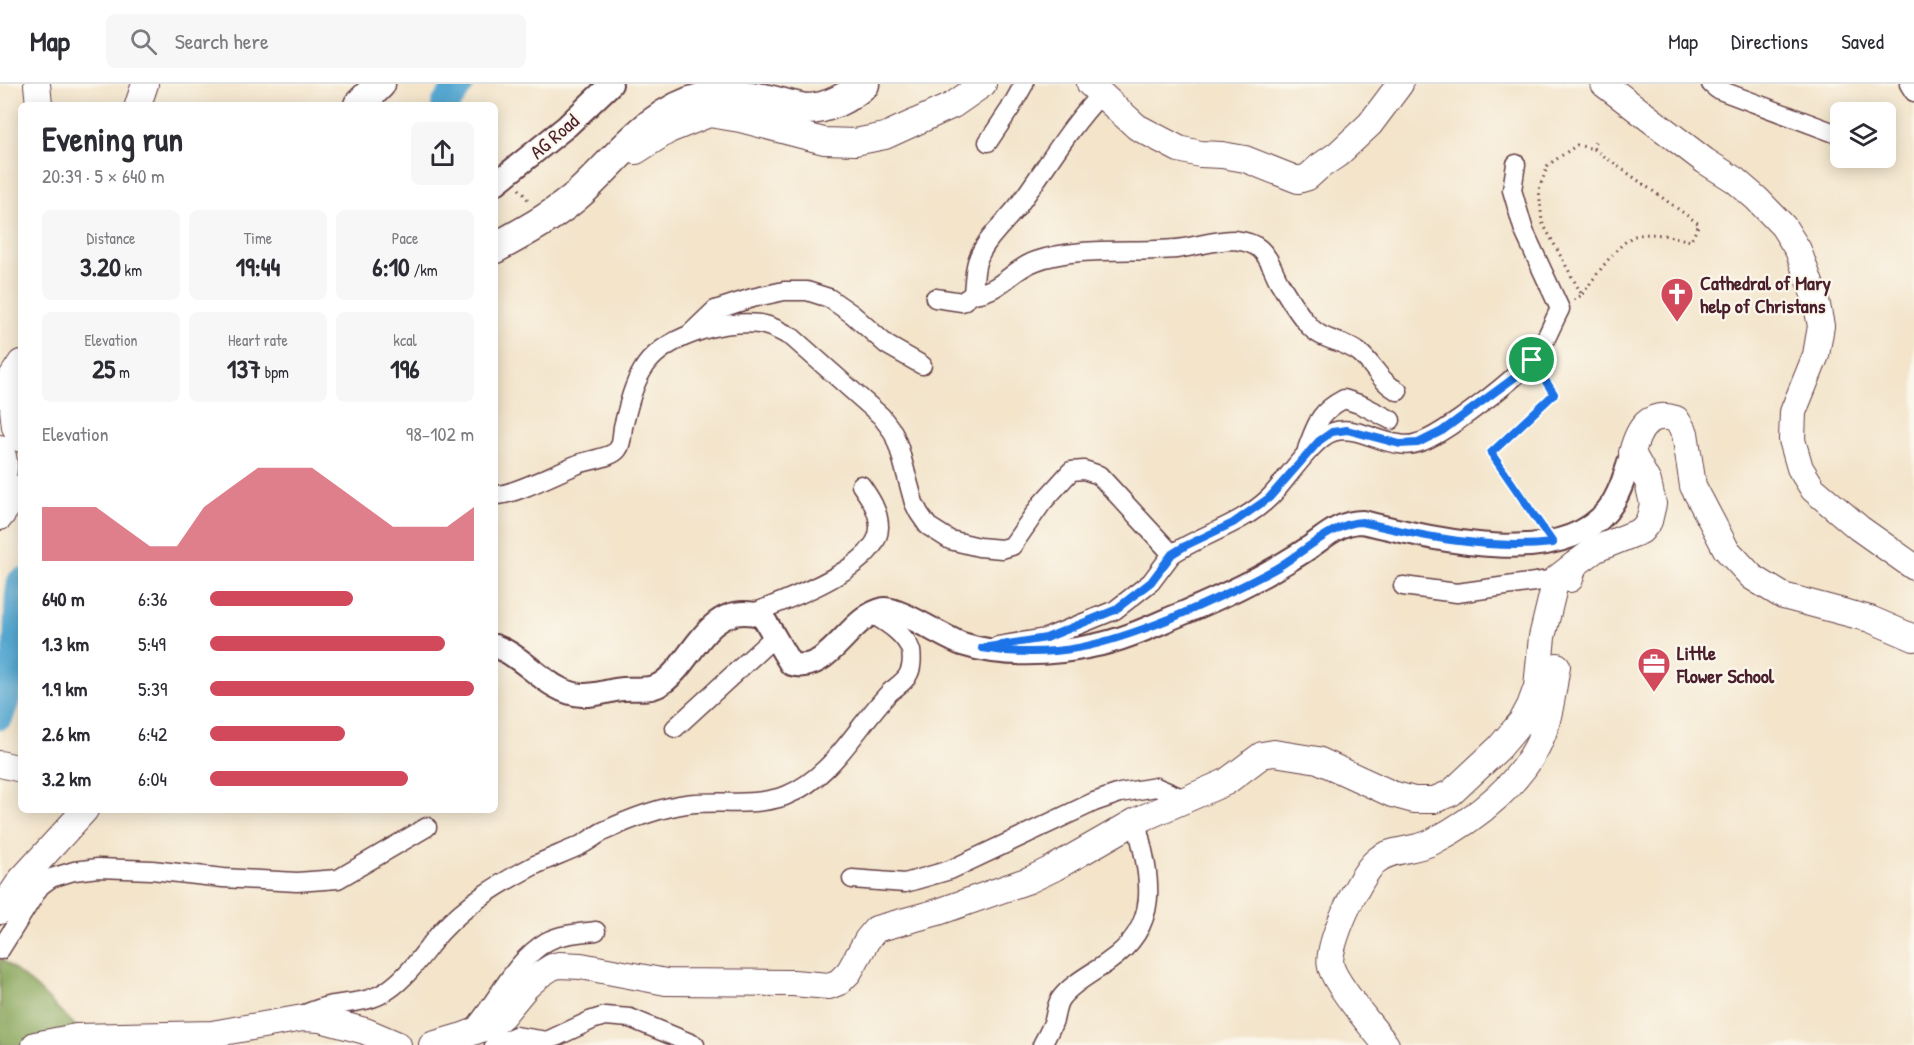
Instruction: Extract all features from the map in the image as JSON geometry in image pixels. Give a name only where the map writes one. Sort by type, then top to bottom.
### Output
[{"type":"highway","points":[[362,102],[380,84]]},
{"type":"highway","points":[[498,246],[549,217],[583,190],[651,123],[678,106],[705,97],[736,95],[807,109],[831,104],[864,84]]},
{"type":"main road","points":[[37,84],[39,102]]},
{"type":"main road","points":[[139,102],[145,84]]},
{"type":"main road","points":[[549,217],[618,168],[640,148],[669,130],[709,114],[740,119],[824,141],[855,142],[885,136],[942,110],[977,90],[983,84]]},
{"type":"main road","points":[[1095,89],[1137,127],[1179,148],[1200,154],[1245,159],[1298,180],[1308,177],[1338,154],[1370,124],[1400,84]]},
{"type":"main road","points":[[1604,84],[1705,161],[1735,180],[1783,226],[1798,250],[1816,300],[1821,326],[1816,355],[1793,412],[1792,440],[1800,468],[1813,489],[1859,528],[1914,567]]},
{"type":"main road","points":[[0,395],[18,368]]},
{"type":"main road","points":[[18,401],[13,409],[18,433]]},
{"type":"main road","points":[[432,1045],[491,1025],[534,980],[552,967],[559,965],[581,966],[666,982],[793,983],[829,986],[839,982],[849,972],[876,929],[938,912],[1029,880],[1136,821],[1226,782],[1262,755],[1274,753],[1318,760],[1392,794],[1414,800],[1434,800],[1451,793],[1499,748],[1522,721],[1530,706],[1537,687],[1542,637],[1565,572],[1596,549],[1641,531],[1649,521],[1653,504],[1648,482],[1632,453],[1642,426],[1656,417],[1667,416],[1676,419],[1685,433],[1694,486],[1726,549],[1752,577],[1783,596],[1870,619],[1914,638]]},
{"type":"main road","points":[[0,448],[4,460],[0,486]]},
{"type":"main road","points":[[0,517],[18,492]]},
{"type":"main road","points":[[1386,1045],[1336,978],[1330,964],[1333,946],[1351,897],[1366,871],[1378,859],[1395,852],[1429,844],[1460,827],[1483,810],[1528,762],[1543,733],[1550,706],[1565,572]]},
{"type":"main road","points":[[0,910],[33,880],[83,813]]},
{"type":"main road","points":[[35,1045],[76,1037],[212,1034],[303,1018],[320,1019],[365,1030],[398,1045]]},
{"type":"street","name":"AG Road","points":[[501,179],[567,126],[611,84]]},
{"type":"street","points":[[988,142],[1024,84]]},
{"type":"street","points":[[1710,84],[1717,89],[1830,131]]},
{"type":"street","points":[[1909,84],[1914,92]]},
{"type":"street","points":[[973,294],[977,261],[985,247],[1035,183],[1095,89]]},
{"type":"street","points":[[982,648],[1046,638],[1115,610],[1151,582],[1172,554],[1233,523],[1269,498],[1319,441],[1332,432],[1347,430],[1400,444],[1418,443],[1442,431],[1518,375],[1537,353],[1560,309],[1524,231],[1512,190],[1516,164]]},
{"type":"street","points":[[934,298],[962,302],[973,294],[984,293],[999,286],[1013,273],[1033,261],[1054,255],[1173,249],[1231,240],[1245,241],[1259,249],[1270,262],[1294,307],[1307,325],[1319,336],[1346,344],[1360,353],[1387,386],[1398,391]]},
{"type":"street","points":[[689,335],[715,310],[784,291],[807,291],[829,298],[852,314],[887,345],[922,365]]},
{"type":"street","points":[[498,495],[519,489],[580,463],[614,454],[620,448],[630,401],[642,369],[656,353],[674,341],[731,325],[759,324],[777,328],[793,338],[881,416],[893,432],[919,513],[928,526],[950,540],[979,547],[1002,549],[1012,546],[1042,503],[1071,471],[1084,470],[1099,475],[1172,554]]},
{"type":"street","points":[[1303,459],[1322,414],[1330,406],[1344,399],[1362,405],[1391,420]]},
{"type":"street","points":[[753,613],[762,618],[791,663],[807,666],[825,656],[852,629],[872,614],[886,609],[899,611],[914,621],[962,644],[982,648],[1013,653],[1054,652],[1093,646],[1136,633],[1202,606],[1253,581],[1337,528],[1351,522],[1362,522],[1447,541],[1528,546],[1553,543],[1585,531],[1607,511],[1621,486],[1632,453]]},
{"type":"street","points":[[498,647],[507,651],[563,691],[579,695],[593,695],[625,688],[653,687],[660,684],[718,622],[732,614],[753,613],[807,592],[846,570],[875,546],[879,528],[875,506],[861,485]]},
{"type":"street","points":[[1403,586],[1457,593],[1565,572]]},
{"type":"street","points":[[283,1022],[328,1006],[371,998],[388,990],[441,932],[478,897],[537,864],[583,844],[603,832],[666,808],[707,802],[765,801],[800,789],[830,765],[877,707],[906,679],[910,672],[911,650],[905,640],[888,624],[872,614]]},
{"type":"street","points":[[675,728],[773,638]]},
{"type":"street","points":[[852,879],[905,883],[950,870],[1094,802],[1120,793],[1156,787],[1168,790],[1184,799]]},
{"type":"street","points":[[1042,1045],[1051,1028],[1058,1002],[1062,996],[1122,952],[1130,945],[1142,926],[1148,898],[1146,866],[1136,821]]},
{"type":"street","points":[[0,950],[33,880],[98,868],[152,870],[223,878],[316,882],[338,879],[428,827]]},
{"type":"street","points":[[468,1034],[488,1012],[505,982],[528,956],[546,942],[596,931]]},
{"type":"street","points":[[494,1045],[514,1036],[547,1041],[592,1020],[605,1016],[617,1016],[630,1018],[695,1045]]},
{"type":"path","points":[[1594,148],[1595,140]]},
{"type":"path","points":[[1560,309],[1582,296],[1611,256],[1634,237],[1662,235],[1691,242],[1699,224],[1594,148],[1577,145],[1548,165],[1539,189],[1542,222],[1582,296]]},
{"type":"path","points":[[501,179],[549,217]]},
{"type":"path","points":[[1532,360],[1554,394],[1491,453],[1553,543]]},
{"type":"green space","points":[[0,958],[35,986],[95,1045],[0,1045]]},
{"type":"waterway","points":[[447,102],[460,84]]},
{"type":"waterway","points":[[0,716],[6,701],[15,660],[18,621]]},
{"type":"place","name":"Cathedral of Mary help of Christans","points":[[1677,323]]},
{"type":"place","name":"Little Flower School","points":[[1654,693]]},
{"type":"route","points":[[1532,360],[1554,394],[1491,453],[1553,543],[1528,546],[1447,541],[1362,522],[1351,522],[1337,528],[1277,568],[1253,581],[1202,606],[1136,633],[1093,646],[1054,652],[1013,653],[982,648],[1046,638],[1115,610],[1151,582],[1172,554],[1233,523],[1269,498],[1319,441],[1332,432],[1347,430],[1400,444],[1418,443],[1442,431],[1518,375],[1532,360]]}]
